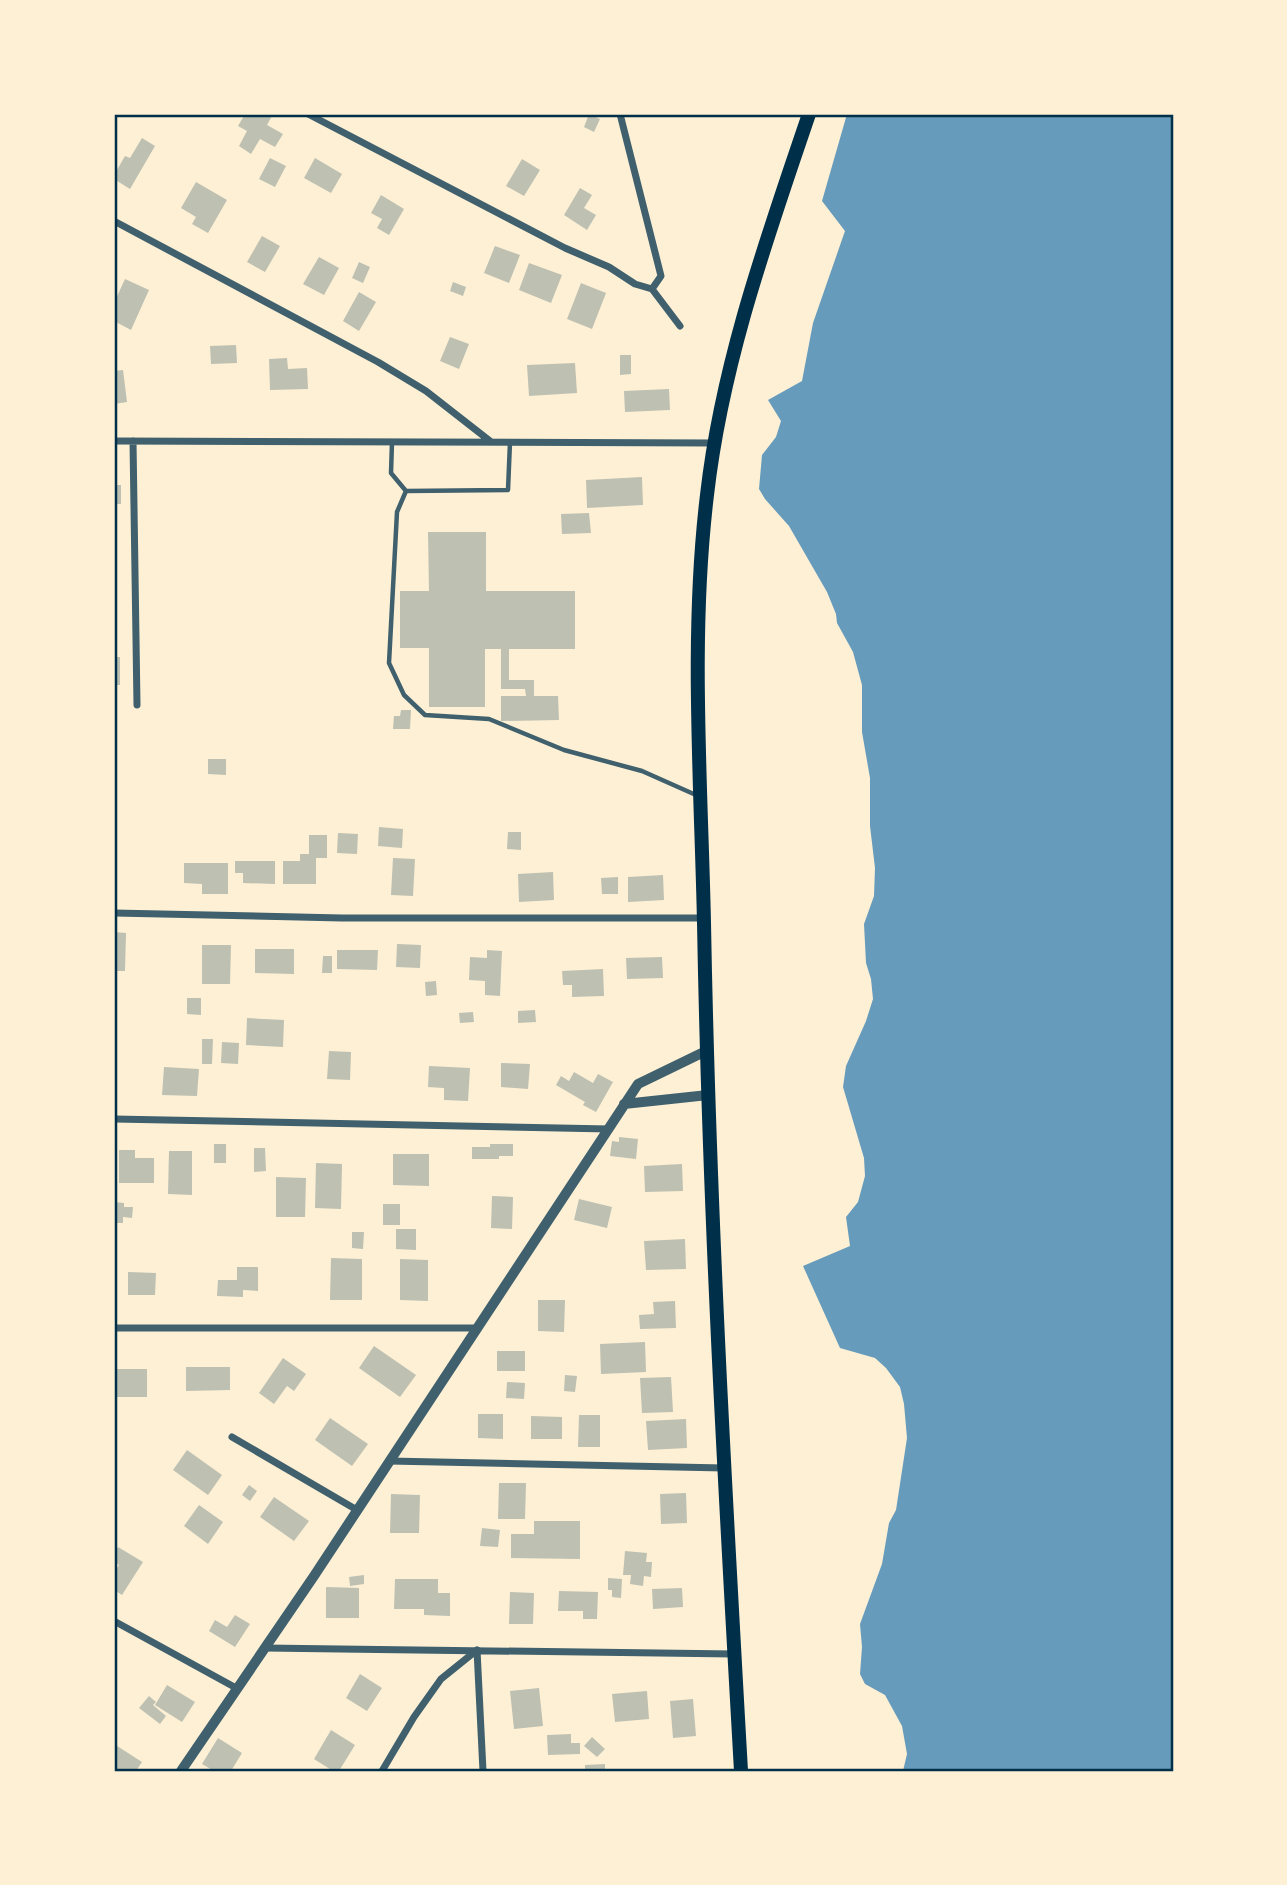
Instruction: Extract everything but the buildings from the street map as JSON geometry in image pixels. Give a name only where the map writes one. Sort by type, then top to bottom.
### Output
[{"type":"main road","points":[[741,1771],[706,1051],[698,703],[701,589],[707,494],[723,394],[743,319],[809,114]]},
{"type":"street","points":[[308,114],[565,248],[608,267],[635,284],[652,289],[680,326]]},
{"type":"street","points":[[620,114],[661,276],[652,289]]},
{"type":"street","points":[[114,221],[378,362],[426,391],[490,441]]},
{"type":"street","points":[[114,441],[715,443]]},
{"type":"street","points":[[132,441],[137,705]]},
{"type":"street","points":[[114,913],[342,918],[704,918]]},
{"type":"street","points":[[181,1771],[638,1084],[706,1051]]},
{"type":"street","points":[[624,1104],[708,1095]]},
{"type":"street","points":[[114,1119],[609,1129]]},
{"type":"street","points":[[114,1328],[478,1328]]},
{"type":"street","points":[[232,1437],[357,1510]]},
{"type":"street","points":[[389,1461],[725,1468]]},
{"type":"street","points":[[114,1621],[238,1689]]},
{"type":"street","points":[[265,1648],[735,1654]]},
{"type":"street","points":[[382,1771],[414,1717],[441,1679],[477,1650]]},
{"type":"street","points":[[477,1650],[484,1771]]},
{"type":"lane","points":[[392,441],[390,473],[406,491],[508,491],[510,441]]},
{"type":"lane","points":[[406,491],[397,512],[389,663],[404,695],[425,715],[489,719],[564,750],[642,771],[700,796]]},
{"type":"water","points":[[847,114],[1173,114],[1173,1771],[903,1771],[907,1754],[902,1726],[885,1695],[865,1684],[860,1674],[860,1624],[882,1564],[889,1523],[896,1510],[907,1438],[904,1404],[900,1387],[875,1358],[840,1348],[803,1266],[850,1246],[846,1217],[858,1202],[865,1176],[864,1158],[843,1087],[846,1066],[873,999],[866,963],[864,924],[874,896],[870,778],[862,732],[862,685],[853,652],[837,623],[827,592],[789,526],[759,489],[762,455],[776,437],[781,421],[768,400],[802,381],[813,323],[845,231],[822,201]]}]
